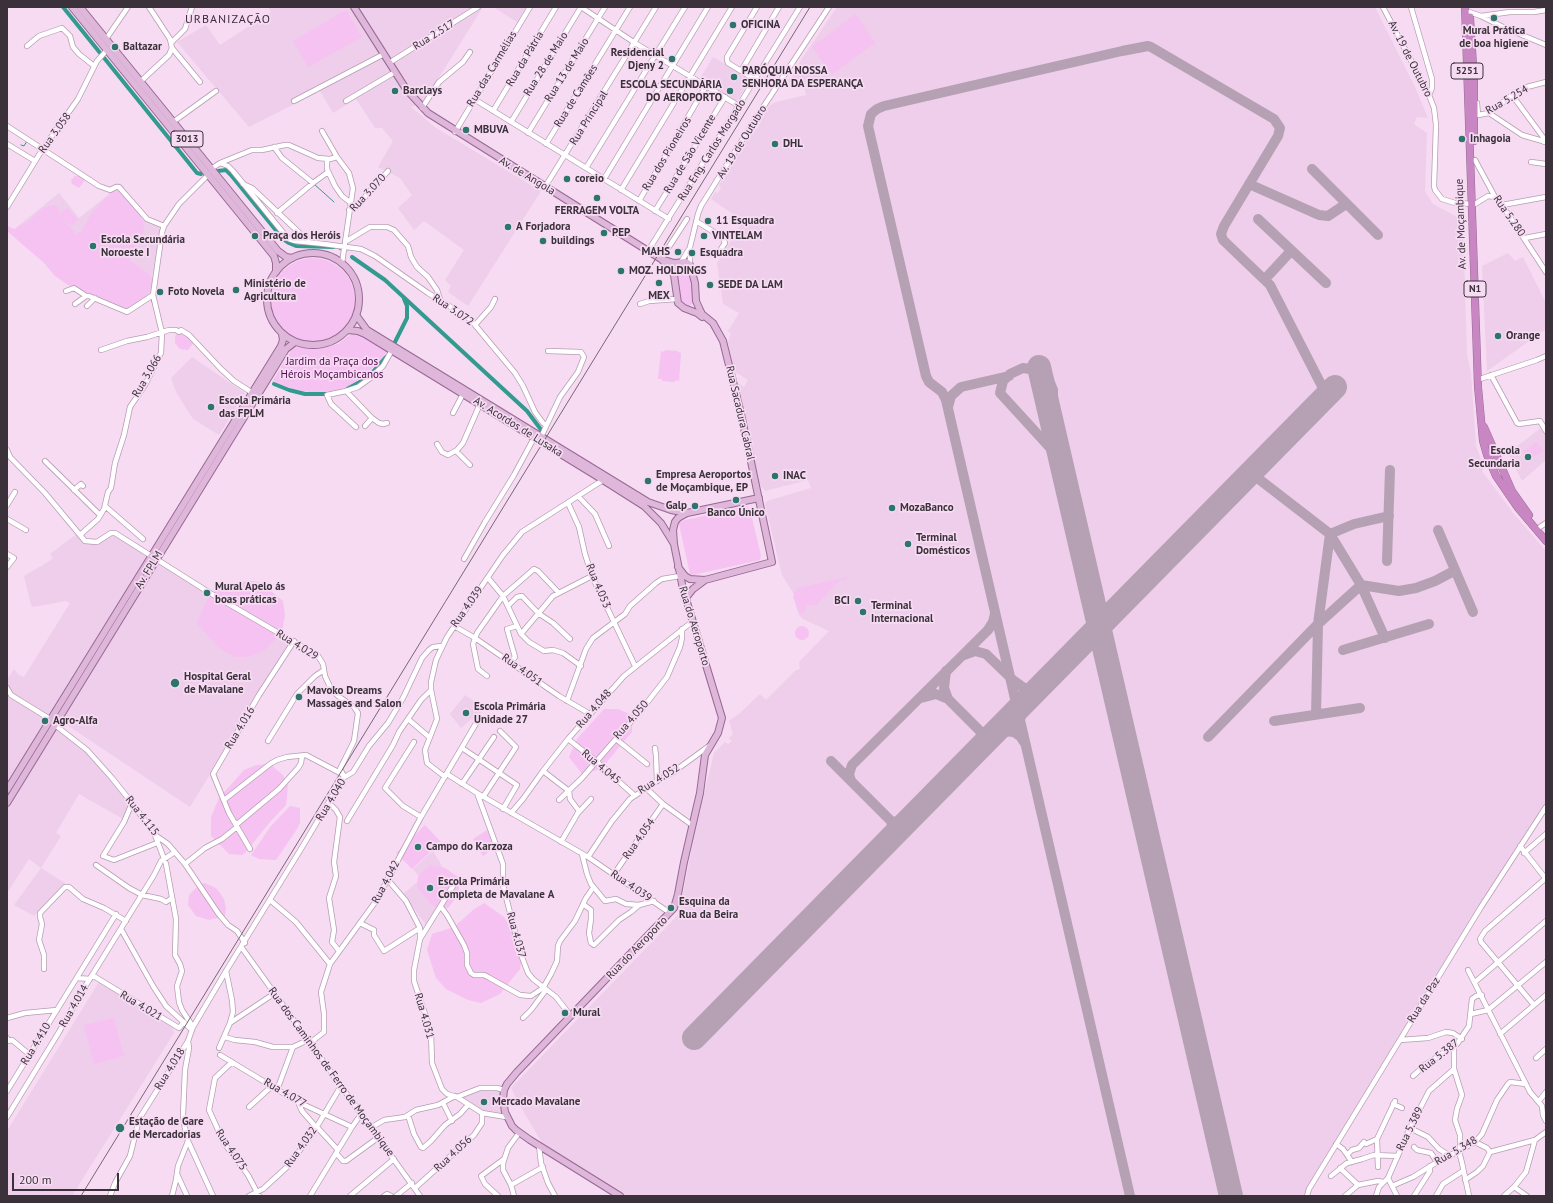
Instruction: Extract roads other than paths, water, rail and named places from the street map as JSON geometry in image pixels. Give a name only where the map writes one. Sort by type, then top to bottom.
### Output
[{"type":"highway","name":"Av. de Moçambique","points":[[1468,9],[1474,81],[1475,160],[1473,203],[1478,379],[1483,441],[1496,476],[1518,508],[1546,542]]},
{"type":"highway","name":"Av. de Moçambique","points":[[1468,9],[1470,136],[1483,426],[1512,491],[1546,535]]},
{"type":"main road","points":[[72,7],[107,53]]},
{"type":"main road","points":[[80,7],[106,40],[107,53]]},
{"type":"main road","name":"Av. de Angola","points":[[354,7],[395,72],[422,108],[455,132],[545,186],[661,259]]},
{"type":"main road","name":"3013","points":[[107,53],[140,82],[211,169],[258,232]]},
{"type":"main road","name":"3013","points":[[107,53],[208,176],[258,232]]},
{"type":"main road","points":[[258,232],[282,255],[292,258]]},
{"type":"main road","points":[[258,232],[274,256],[276,272]]},
{"type":"main road","points":[[302,254],[323,254],[333,257],[342,263],[352,273],[358,286],[359,301],[356,315],[347,330],[336,339],[323,344],[314,345],[295,342],[282,334],[274,325],[267,303],[267,292],[270,282],[276,272],[292,258],[302,254]]},
{"type":"main road","points":[[661,259],[686,262],[690,265]]},
{"type":"main road","points":[[661,259],[670,268],[674,275]]},
{"type":"main road","points":[[680,262],[674,268],[677,299],[680,306],[699,314],[717,328]]},
{"type":"main road","name":"Rua Sacadura Cabral","points":[[690,265],[695,283],[696,301],[699,308],[702,314],[717,328],[723,341],[759,498]]},
{"type":"main road","points":[[687,309],[693,307],[696,301]]},
{"type":"main road","name":"Av. Acordos de Lusaka","points":[[356,315],[367,330],[648,502],[671,510],[687,513]]},
{"type":"main road","name":"Av. Acordos de Lusaka","points":[[347,330],[358,331],[365,334],[603,480],[651,513],[661,523],[674,544]]},
{"type":"main road","points":[[154,555],[281,346],[283,340],[282,334]]},
{"type":"main road","name":"Av. FPLM","points":[[7,803],[41,742],[50,719],[154,555],[246,416],[286,349],[295,342]]},
{"type":"main road","points":[[687,513],[759,498]]},
{"type":"main road","name":"Rua do Aeroporto","points":[[678,567],[685,576],[690,579],[705,580],[772,562],[759,498]]},
{"type":"main road","name":"Rua do Aeroporto","points":[[504,1090],[517,1072],[674,908],[700,793],[705,755],[718,733],[722,718],[685,599],[674,544],[673,530],[675,522],[678,518],[687,513]]},
{"type":"main road","name":"Av. FPLM","points":[[7,790],[55,725],[148,572],[154,555]]},
{"type":"main road","points":[[685,599],[693,589],[705,580]]},
{"type":"main road","points":[[504,1090],[503,1099],[506,1117],[519,1133],[620,1196]]},
{"type":"street","points":[[106,40],[128,7]]},
{"type":"street","points":[[140,82],[169,55],[172,48],[172,43],[150,7]]},
{"type":"street","points":[[172,43],[185,29],[192,7]]},
{"type":"street","name":"Rua 2.517","points":[[389,63],[478,7]]},
{"type":"street","name":"Rua das Carmélias","points":[[455,132],[530,7]]},
{"type":"street","name":"Rua da Pátria","points":[[493,111],[556,7]]},
{"type":"street","points":[[581,7],[635,43],[656,54],[739,106]]},
{"type":"street","name":"Rua 28 de Maio","points":[[510,122],[581,7]]},
{"type":"street","name":"Rua 13 de Maio","points":[[528,133],[606,7]]},
{"type":"street","name":"Rua de Camões","points":[[546,144],[630,7]]},
{"type":"street","name":"Rua Principal","points":[[545,186],[656,7]]},
{"type":"street","points":[[586,168],[685,7]]},
{"type":"street","points":[[604,179],[708,7]]},
{"type":"street","points":[[621,190],[732,7]]},
{"type":"street","points":[[756,7],[727,57],[728,63],[756,80]]},
{"type":"street","points":[[741,71],[779,7]]},
{"type":"street","name":"Rua Eng. Carlos Morgado","points":[[651,253],[668,218],[756,80],[800,7]]},
{"type":"street","name":"Av. 19 de Outubro","points":[[690,265],[690,247],[696,221],[702,206],[754,121],[829,7]]},
{"type":"street","name":"Av. 19 de Outubro","points":[[1383,7],[1429,95],[1434,108],[1436,125],[1435,190],[1442,199],[1449,202],[1473,203]]},
{"type":"street","points":[[1410,7],[1432,79],[1432,88],[1429,95]]},
{"type":"street","points":[[1468,9],[1503,28],[1546,45]]},
{"type":"street","points":[[1481,16],[1510,12],[1534,12],[1544,9]]},
{"type":"street","points":[[27,46],[39,36],[62,28],[70,36],[73,47],[76,51],[94,66]]},
{"type":"street","points":[[172,48],[200,82]]},
{"type":"street","points":[[422,108],[439,82],[464,62],[470,52]]},
{"type":"street","name":"Rua 3.058","points":[[7,207],[42,149],[78,99],[94,66],[107,53]]},
{"type":"street","points":[[294,101],[384,54]]},
{"type":"street","name":"Rua 5.254","points":[[1472,58],[1475,68],[1479,116],[1489,113],[1527,87],[1546,82]]},
{"type":"street","points":[[346,101],[395,72]]},
{"type":"street","name":"Rua dos Pioneiros","points":[[639,201],[706,86]]},
{"type":"street","points":[[173,122],[216,91]]},
{"type":"street","points":[[1512,96],[1543,137],[1545,142]]},
{"type":"street","name":"Rua de São Vicente","points":[[655,211],[725,97]]},
{"type":"street","points":[[474,100],[668,218]]},
{"type":"street","points":[[1489,113],[1522,135],[1545,142]]},
{"type":"street","points":[[7,126],[98,186],[110,190],[119,187],[145,217],[164,226]]},
{"type":"street","points":[[322,131],[337,157],[349,172],[352,181],[353,194],[349,210]]},
{"type":"street","points":[[7,144],[35,161]]},
{"type":"street","points":[[211,169],[220,163],[252,150],[262,150],[289,145],[314,157],[327,159],[337,157]]},
{"type":"street","points":[[274,147],[282,158],[313,183]]},
{"type":"street","points":[[327,159],[328,172],[340,193],[351,203]]},
{"type":"street","name":"Rua 5.280","points":[[1475,160],[1495,197],[1525,238],[1546,272]]},
{"type":"street","points":[[1531,162],[1546,164]]},
{"type":"street","name":"Rua 3.072","points":[[220,163],[233,171],[242,184],[284,235],[289,239],[295,241],[344,244],[361,249],[368,252],[428,293],[462,313],[475,325],[515,373],[535,412],[546,425]]},
{"type":"street","name":"Rua 3.070","points":[[342,263],[349,210],[364,198],[388,171]]},
{"type":"street","points":[[277,213],[328,172]]},
{"type":"street","name":"Rua 3.066","points":[[80,535],[100,515],[105,506],[108,492],[111,488],[117,457],[124,435],[130,407],[145,385],[159,360],[161,353],[162,333],[152,295],[160,239],[164,226],[179,204],[208,176]]},
{"type":"street","points":[[242,184],[252,188],[309,242]]},
{"type":"street","points":[[1473,203],[1488,196],[1495,197]]},
{"type":"street","points":[[1502,205],[1546,196]]},
{"type":"street","points":[[263,208],[267,203]]},
{"type":"street","points":[[661,259],[687,219]]},
{"type":"street","points":[[696,221],[722,237],[725,243],[721,249]]},
{"type":"street","points":[[344,244],[370,227],[394,230],[408,246],[411,257],[417,267],[428,277],[437,290],[440,299]]},
{"type":"street","points":[[1525,238],[1546,234]]},
{"type":"street","points":[[680,262],[690,247]]},
{"type":"street","points":[[66,291],[74,288],[86,296],[95,298],[127,312],[152,295]]},
{"type":"street","points":[[75,304],[86,296]]},
{"type":"street","points":[[87,306],[95,298]]},
{"type":"street","points":[[475,325],[491,307],[495,299]]},
{"type":"street","points":[[640,304],[649,301],[677,299]]},
{"type":"street","points":[[101,350],[127,341],[169,330],[176,330],[179,332],[181,330],[186,333],[234,381],[252,392]]},
{"type":"street","points":[[356,427],[331,404],[327,395],[358,387],[383,366],[392,350]]},
{"type":"street","points":[[541,436],[560,397],[578,372],[584,357],[581,352],[548,351]]},
{"type":"street","points":[[1480,378],[1546,356]]},
{"type":"street","points":[[1491,375],[1517,423],[1519,424],[1535,420],[1540,421],[1546,431]]},
{"type":"street","points":[[346,391],[372,418],[379,423],[387,423]]},
{"type":"street","points":[[453,413],[463,394]]},
{"type":"street","points":[[437,444],[442,452],[448,455],[456,451],[462,443],[480,404]]},
{"type":"street","points":[[365,426],[372,418]]},
{"type":"street","points":[[1541,422],[1546,419]]},
{"type":"street","points":[[464,560],[480,529],[514,475],[534,438]]},
{"type":"street","points":[[7,450],[9,459],[45,493],[80,535]]},
{"type":"street","points":[[456,451],[470,464]]},
{"type":"street","points":[[45,461],[100,515]]},
{"type":"street","name":"Rua 4.039","points":[[603,480],[568,503],[530,525],[522,532],[510,544],[454,626],[442,646],[436,660],[431,690],[437,719],[425,750],[427,762],[446,775],[483,798],[588,857],[670,913]]},
{"type":"street","points":[[74,490],[81,484],[83,486]]},
{"type":"street","points":[[7,505],[15,492]]},
{"type":"street","points":[[578,496],[595,514],[609,546]]},
{"type":"street","name":"Rua 4.053","points":[[568,503],[579,527],[592,576],[635,666]]},
{"type":"street","points":[[105,506],[143,539]]},
{"type":"street","points":[[7,519],[26,530]]},
{"type":"street","points":[[1540,527],[1546,522]]},
{"type":"street","name":"Rua 4.029","points":[[80,535],[85,541],[97,542],[111,533],[115,533],[154,555],[210,593],[318,656],[323,664],[331,689],[354,707],[358,713],[354,741],[340,769],[344,776]]},
{"type":"street","points":[[7,554],[14,558],[7,566]]},
{"type":"street","points":[[487,676],[477,667],[473,644],[477,633],[503,596],[534,569],[538,571],[558,592]]},
{"type":"street","points":[[522,634],[553,596],[558,592],[566,590],[592,576]]},
{"type":"street","points":[[567,701],[589,643],[593,638],[625,614],[630,606],[656,583],[680,576]]},
{"type":"street","points":[[488,578],[503,596],[517,626],[529,642],[543,651],[553,650],[563,653],[581,666]]},
{"type":"street","points":[[508,606],[520,596],[570,639]]},
{"type":"street","name":"Rua 4.048","points":[[510,813],[524,799],[543,771],[568,739],[624,676],[666,643],[682,628],[693,621]]},
{"type":"street","name":"Rua 4.051","points":[[454,626],[475,638],[567,701],[590,714]]},
{"type":"street","points":[[511,662],[514,657],[507,629],[517,626]]},
{"type":"street","name":"Rua 4.050","points":[[559,800],[582,778],[642,709],[667,677],[680,647],[682,628]]},
{"type":"street","name":"Rua 4.016","points":[[224,800],[213,773],[259,695],[294,641]]},
{"type":"street","name":"Rua 4.040","points":[[242,948],[344,776],[353,772],[369,746],[388,723],[425,654],[433,647],[442,646]]},
{"type":"street","points":[[268,741],[297,694],[315,676],[324,670]]},
{"type":"street","points":[[7,688],[11,695],[50,719]]},
{"type":"street","points":[[347,821],[408,719],[421,700],[431,690]]},
{"type":"street","points":[[7,699],[11,695]]},
{"type":"street","points":[[408,719],[429,737]]},
{"type":"street","name":"Rua 4.042","points":[[309,1042],[324,1032],[324,1014],[321,992],[330,964],[376,901],[404,846],[478,720]]},
{"type":"street","name":"Rua 4.115","points":[[55,725],[87,750],[132,803],[155,835],[168,844],[185,864],[218,913],[228,925],[237,931],[245,943]]},
{"type":"street","points":[[483,798],[516,747],[500,731]]},
{"type":"street","points":[[462,784],[494,737]]},
{"type":"street","points":[[616,738],[647,764]]},
{"type":"street","name":"Rua 4.045","points":[[568,739],[634,794]]},
{"type":"street","points":[[414,742],[385,788],[403,806],[421,817]]},
{"type":"street","name":"Rua 4.052","points":[[588,857],[612,821],[634,794],[672,773],[709,746]]},
{"type":"street","points":[[462,748],[517,786],[503,809]]},
{"type":"street","points":[[655,748],[657,781]]},
{"type":"street","points":[[250,849],[236,826],[224,800],[273,762],[287,757],[306,755],[314,758],[344,776]]},
{"type":"street","points":[[185,864],[205,848],[222,839],[279,789],[298,768],[301,763],[302,756]]},
{"type":"street","points":[[543,771],[569,790],[570,799],[578,810],[578,813]]},
{"type":"street","points":[[646,788],[663,804],[692,825]]},
{"type":"street","name":"Rua 4.037","points":[[477,794],[503,864],[503,885],[520,952],[530,976],[544,989],[556,997],[571,1016]]},
{"type":"street","points":[[561,842],[578,813],[591,799]]},
{"type":"street","points":[[132,803],[124,822],[102,855],[114,860],[158,843]]},
{"type":"street","points":[[329,803],[340,817],[334,862],[336,876],[329,898],[334,930],[332,942],[339,951]]},
{"type":"street","name":"Rua 4.054","points":[[614,874],[663,804]]},
{"type":"street","name":"Rua da Paz","points":[[1307,1196],[1309,1189],[1336,1144],[1520,846],[1546,807]]},
{"type":"street","points":[[1524,853],[1546,834]]},
{"type":"street","points":[[155,835],[170,881],[177,924],[175,955],[182,971],[177,986],[177,992],[181,1008],[192,1028]]},
{"type":"street","points":[[1520,846],[1524,853],[1546,878],[1480,938],[1481,942],[1497,962],[1534,1005]]},
{"type":"street","points":[[164,859],[175,852]]},
{"type":"street","points":[[582,854],[587,874],[593,888],[607,901],[616,899],[626,904],[639,905],[654,901]]},
{"type":"street","name":"Rua 4.014","points":[[7,1116],[142,895],[161,861],[164,859]]},
{"type":"street","points":[[96,865],[129,888],[142,895],[161,899],[166,902],[172,898]]},
{"type":"street","name":"Rua 4.031","points":[[388,880],[406,901],[420,928],[420,939],[414,970],[414,981],[431,1032],[432,1063],[442,1089],[447,1094],[456,1096],[482,1113],[506,1117]]},
{"type":"street","points":[[420,939],[453,886]]},
{"type":"street","points":[[44,968],[44,955],[39,940],[42,924],[40,913],[65,887],[68,887],[83,899],[116,914],[126,921]]},
{"type":"street","points":[[523,1018],[531,1010],[544,989],[558,961],[558,946],[560,941],[575,921],[593,888]]},
{"type":"street","points":[[270,900],[296,922],[330,964]]},
{"type":"street","points":[[583,904],[591,910],[589,933],[591,943],[594,945],[619,920],[639,905]]},
{"type":"street","points":[[441,907],[447,914],[464,945],[467,953],[469,970],[474,976],[484,975],[520,995],[531,996],[544,989]]},
{"type":"street","name":"Rua 4.410","points":[[7,1091],[116,914]]},
{"type":"street","points":[[1475,982],[1546,921]]},
{"type":"street","points":[[360,923],[374,930],[374,935],[384,951],[420,928]]},
{"type":"street","points":[[121,929],[157,993],[166,1006],[184,1023],[192,1028]]},
{"type":"street","name":"Rua 4.018","points":[[110,1196],[115,1183],[130,1156],[139,1119],[188,1041],[192,1028],[226,971],[242,948]]},
{"type":"street","name":"Rua dos Caminhos de Ferro de Moçambique","points":[[242,948],[362,1113],[419,1195]]},
{"type":"street","points":[[1471,1014],[1488,1010],[1546,962]]},
{"type":"street","points":[[1468,970],[1530,1092],[1538,1101],[1544,1104],[1543,1115],[1546,1121]]},
{"type":"street","points":[[219,1048],[230,1023],[233,1007],[226,971]]},
{"type":"street","points":[[77,978],[91,977]]},
{"type":"street","name":"Rua 4.021","points":[[91,977],[179,1028],[184,1023]]},
{"type":"street","points":[[230,1023],[274,993]]},
{"type":"street","name":"Rua 5.387","points":[[1413,1076],[1429,1062],[1454,1047],[1462,1039],[1468,1026],[1471,1014],[1472,999],[1476,996],[1482,995]]},
{"type":"street","points":[[1500,1034],[1546,995]]},
{"type":"street","points":[[7,1018],[25,1013],[57,1010]]},
{"type":"street","points":[[184,1023],[187,1017]]},
{"type":"street","points":[[1400,1040],[1428,1038],[1446,1032],[1453,1033],[1462,1039]]},
{"type":"street","points":[[225,1037],[235,1040],[255,1042],[273,1047],[293,1047],[309,1042]]},
{"type":"street","points":[[7,1038],[8,1041],[12,1040],[30,1055]]},
{"type":"street","points":[[188,1041],[189,1048],[185,1070],[183,1115],[188,1141],[213,1196]]},
{"type":"street","points":[[277,1090],[293,1047]]},
{"type":"street","points":[[1454,1047],[1454,1069],[1462,1093],[1455,1116],[1460,1136],[1460,1155],[1469,1196]]},
{"type":"street","points":[[1536,1058],[1546,1049]]},
{"type":"street","name":"Rua 4.077","points":[[220,1055],[298,1102],[352,1127]]},
{"type":"street","name":"Rua 4.075","points":[[232,1062],[215,1078],[209,1110],[224,1143],[248,1175],[258,1194]]},
{"type":"street","name":"Rua 5.389","points":[[1376,1196],[1379,1187],[1388,1178],[1410,1128],[1429,1091],[1454,1069]]},
{"type":"street","name":"Rua 5.348","points":[[1392,1186],[1413,1177],[1437,1162],[1475,1142],[1482,1134],[1497,1100],[1506,1086],[1510,1082],[1526,1084]]},
{"type":"street","points":[[249,1107],[272,1086]]},
{"type":"street","name":"Rua 4.032","points":[[249,1196],[258,1194],[287,1167],[304,1146],[341,1086]]},
{"type":"street","points":[[372,1127],[384,1120],[408,1115],[420,1109],[443,1103],[456,1096],[480,1088],[497,1088],[504,1090]]},
{"type":"street","points":[[1538,1101],[1546,1092]]},
{"type":"street","points":[[298,1102],[302,1111],[343,1160],[346,1161],[379,1137]]},
{"type":"street","points":[[1378,1167],[1377,1139],[1394,1102],[1402,1108]]},
{"type":"street","points":[[443,1103],[452,1121]]},
{"type":"street","points":[[408,1115],[414,1134],[422,1148],[431,1142],[444,1126],[452,1121],[468,1105]]},
{"type":"street","points":[[310,1196],[362,1113]]},
{"type":"street","name":"Rua 4.056","points":[[415,1188],[474,1135],[482,1123],[482,1113]]},
{"type":"street","points":[[1410,1128],[1428,1137],[1439,1149],[1450,1156]]},
{"type":"street","points":[[1466,1180],[1478,1172],[1483,1166],[1490,1152],[1535,1140],[1546,1132]]},
{"type":"street","points":[[514,1196],[511,1185],[503,1170],[504,1158],[508,1148],[519,1133]]},
{"type":"street","points":[[1347,1155],[1352,1150],[1359,1149],[1364,1142],[1366,1144],[1377,1139]]},
{"type":"street","points":[[1504,1196],[1514,1187],[1526,1172],[1535,1140]]},
{"type":"street","points":[[172,1196],[178,1166],[188,1141]]},
{"type":"street","points":[[1475,1142],[1484,1146],[1490,1152]]},
{"type":"street","points":[[1336,1144],[1344,1149],[1352,1162]]},
{"type":"street","points":[[539,1146],[549,1188],[555,1196]]},
{"type":"street","points":[[1414,1148],[1431,1153],[1437,1162]]},
{"type":"street","points":[[1331,1176],[1347,1163],[1378,1155],[1398,1156]]},
{"type":"street","points":[[498,1196],[485,1184],[481,1176],[504,1158]]},
{"type":"street","points":[[350,1196],[394,1159]]},
{"type":"street","points":[[1414,1196],[1430,1171],[1430,1166]]},
{"type":"street","points":[[511,1185],[543,1167]]},
{"type":"street","points":[[1340,1168],[1358,1185]]},
{"type":"street","points":[[1436,1196],[1443,1184],[1463,1171]]},
{"type":"street","points":[[177,1174],[187,1196]]},
{"type":"street","points":[[1388,1178],[1397,1196]]},
{"type":"street","points":[[1345,1196],[1358,1185],[1378,1181],[1383,1182]]},
{"type":"street","points":[[396,1196],[412,1183]]},
{"type":"street","points":[[1514,1187],[1527,1196]]},
{"type":"street","points":[[174,1189],[176,1196]]},
{"type":"street","points":[[384,1196],[387,1194],[391,1196]]},
{"type":"waterway","points":[[63,7],[197,173],[201,174]]},
{"type":"waterway","points":[[21,145],[24,146],[27,141]]},
{"type":"waterway","points":[[218,171],[226,170],[231,175],[283,239],[296,246],[332,247]]},
{"type":"waterway","points":[[218,171],[226,170],[231,175],[283,239],[289,243],[296,246],[334,247]]},
{"type":"waterway","points":[[314,184],[334,202]]},
{"type":"waterway","points":[[337,248],[343,251]]},
{"type":"waterway","points":[[352,257],[385,280],[527,411],[542,431],[544,431]]},
{"type":"waterway","points":[[151,299],[154,307]]},
{"type":"waterway","points":[[395,342],[407,318],[407,306],[404,299]]},
{"type":"waterway","points":[[347,389],[371,374],[386,357]]},
{"type":"waterway","points":[[274,384],[305,394],[329,394]]},
{"type":"railway","points":[[81,1196],[810,7]]},
{"type":"place","name":"Mural Prática de boa higiene","points":[[1494,18]]},
{"type":"place","name":"OFICINA","points":[[733,25]]},
{"type":"place","name":"Baltazar","points":[[115,47]]},
{"type":"place","name":"Residencial Djeny 2","points":[[672,59]]},
{"type":"place","name":"PARÓQUIA NOSSA SENHORA DA ESPERANÇA","points":[[734,77]]},
{"type":"place","name":"Barclays","points":[[395,91]]},
{"type":"place","name":"ESCOLA SECUNDÁRIA DO AEROPORTO","points":[[730,91]]},
{"type":"place","name":"MBUVA","points":[[466,130]]},
{"type":"place","name":"Inhagoia","points":[[1462,139]]},
{"type":"place","name":"DHL","points":[[775,144]]},
{"type":"place","name":"coreio","points":[[567,179]]},
{"type":"place","name":"FERRAGEM VOLTA","points":[[597,198]]},
{"type":"place","name":"11 Esquadra","points":[[708,221]]},
{"type":"place","name":"A Forjadora","points":[[508,227]]},
{"type":"place","name":"PEP","points":[[604,233]]},
{"type":"place","name":"Praça dos Heróis","points":[[255,236]]},
{"type":"place","name":"VINTELAM","points":[[704,236]]},
{"type":"place","name":"buildings","points":[[543,241]]},
{"type":"place","name":"Escola Secundária Noroeste I","points":[[93,246]]},
{"type":"place","name":"MAHS","points":[[678,252]]},
{"type":"place","name":"Esquadra","points":[[692,253]]},
{"type":"place","name":"MOZ. HOLDINGS","points":[[621,271]]},
{"type":"place","name":"MEX","points":[[659,283]]},
{"type":"place","name":"SEDE DA LAM","points":[[710,285]]},
{"type":"place","name":"Ministério de Agricultura","points":[[236,290]]},
{"type":"place","name":"Foto Novela","points":[[160,292]]},
{"type":"place","name":"Orange","points":[[1498,336]]},
{"type":"place","name":"Escola Primária das FPLM","points":[[211,407]]},
{"type":"place","name":"Escola Secundaria","points":[[1528,457]]},
{"type":"place","name":"INAC","points":[[775,476]]},
{"type":"place","name":"Empresa Aeroportos de Moçambique, EP","points":[[648,481]]},
{"type":"place","name":"Banco Único","points":[[736,500]]},
{"type":"place","name":"Galp","points":[[695,506]]},
{"type":"place","name":"MozaBanco","points":[[892,508]]},
{"type":"place","name":"Terminal Domésticos","points":[[908,544]]},
{"type":"place","name":"Mural Apelo ás boas práticas","points":[[207,593]]},
{"type":"place","name":"BCI","points":[[858,601]]},
{"type":"place","name":"Terminal Internacional","points":[[863,612]]},
{"type":"place","name":"Hospital Geral de Mavalane","points":[[175,683]]},
{"type":"place","name":"Mavoko Dreams Massages and Salon","points":[[299,697]]},
{"type":"place","name":"Escola Primária Unidade 27","points":[[466,713]]},
{"type":"place","name":"Agro-Alfa","points":[[45,721]]},
{"type":"place","name":"Campo do Karzoza","points":[[418,847]]},
{"type":"place","name":"Escola Primária Completa de Mavalane A","points":[[430,888]]},
{"type":"place","name":"Esquina da Rua da Beira","points":[[671,908]]},
{"type":"place","name":"Mural","points":[[565,1013]]},
{"type":"place","name":"Mercado Mavalane","points":[[484,1102]]},
{"type":"place","name":"Estação de Gare de Mercadorias","points":[[120,1128]]},
{"type":"district","name":"URBANIZAÇÃO","points":[[228,20]]},
{"type":"park label","name":"Jardim da Praça dos Hérois Moçambicanos","points":[[332,368]]}]
